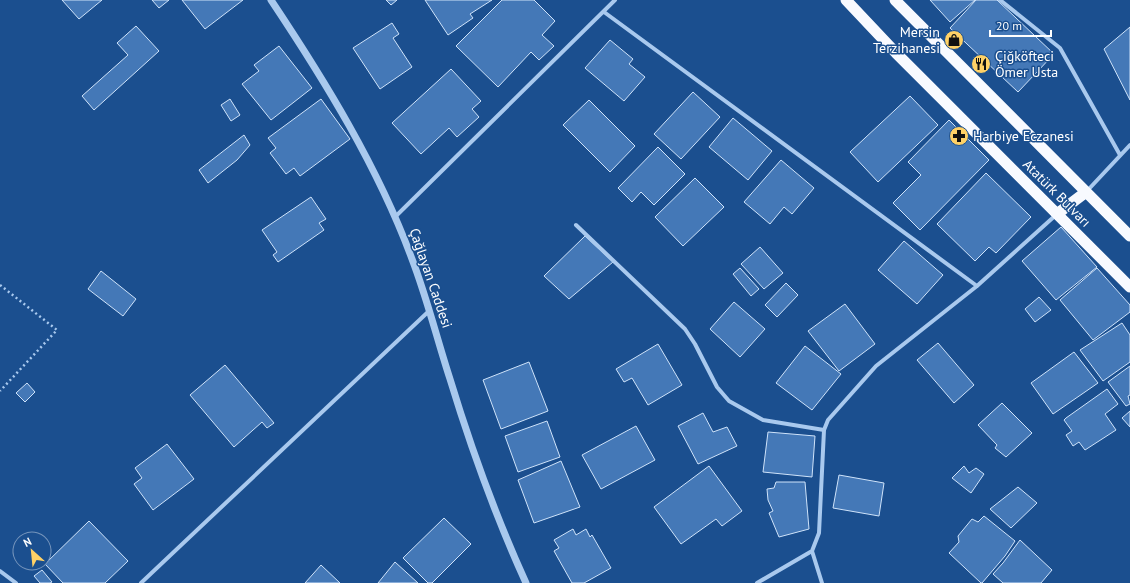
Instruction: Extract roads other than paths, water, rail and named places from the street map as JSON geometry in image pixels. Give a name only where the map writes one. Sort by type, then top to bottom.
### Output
[{"type":"highway","name":"Atatürk Bulvarı","points":[[846,0],[896,53],[1130,287]]},
{"type":"highway","name":"Atatürk Bulvarı","points":[[895,0],[1130,236]]},
{"type":"highway","points":[[1057,214],[1086,192]]},
{"type":"street","name":"Çağlayan Caddesi","points":[[271,0],[294,34],[354,135],[377,178],[395,217],[430,310],[449,378],[476,458],[495,510],[526,583]]},
{"type":"street","points":[[395,217],[615,0]]},
{"type":"street","points":[[1000,0],[1060,48],[1120,155]]},
{"type":"street","points":[[604,12],[977,286]]},
{"type":"street","points":[[1086,192],[1130,145]]},
{"type":"street","points":[[757,583],[812,551],[819,533],[824,430],[828,420],[876,366],[977,286],[1057,214]]},
{"type":"street","points":[[576,225],[685,329],[695,344],[717,387],[729,402],[764,420],[824,430]]},
{"type":"street","points":[[141,583],[430,310]]},
{"type":"street","points":[[812,551],[822,583]]},
{"type":"street","points":[[0,571],[16,583]]},
{"type":"place","name":"Mersin Terzihanesi","points":[[954,40]]},
{"type":"place","name":"Çiğköfteci Ömer Usta","points":[[981,64]]},
{"type":"place","name":"Harbiye Eczanesi","points":[[959,136]]}]
